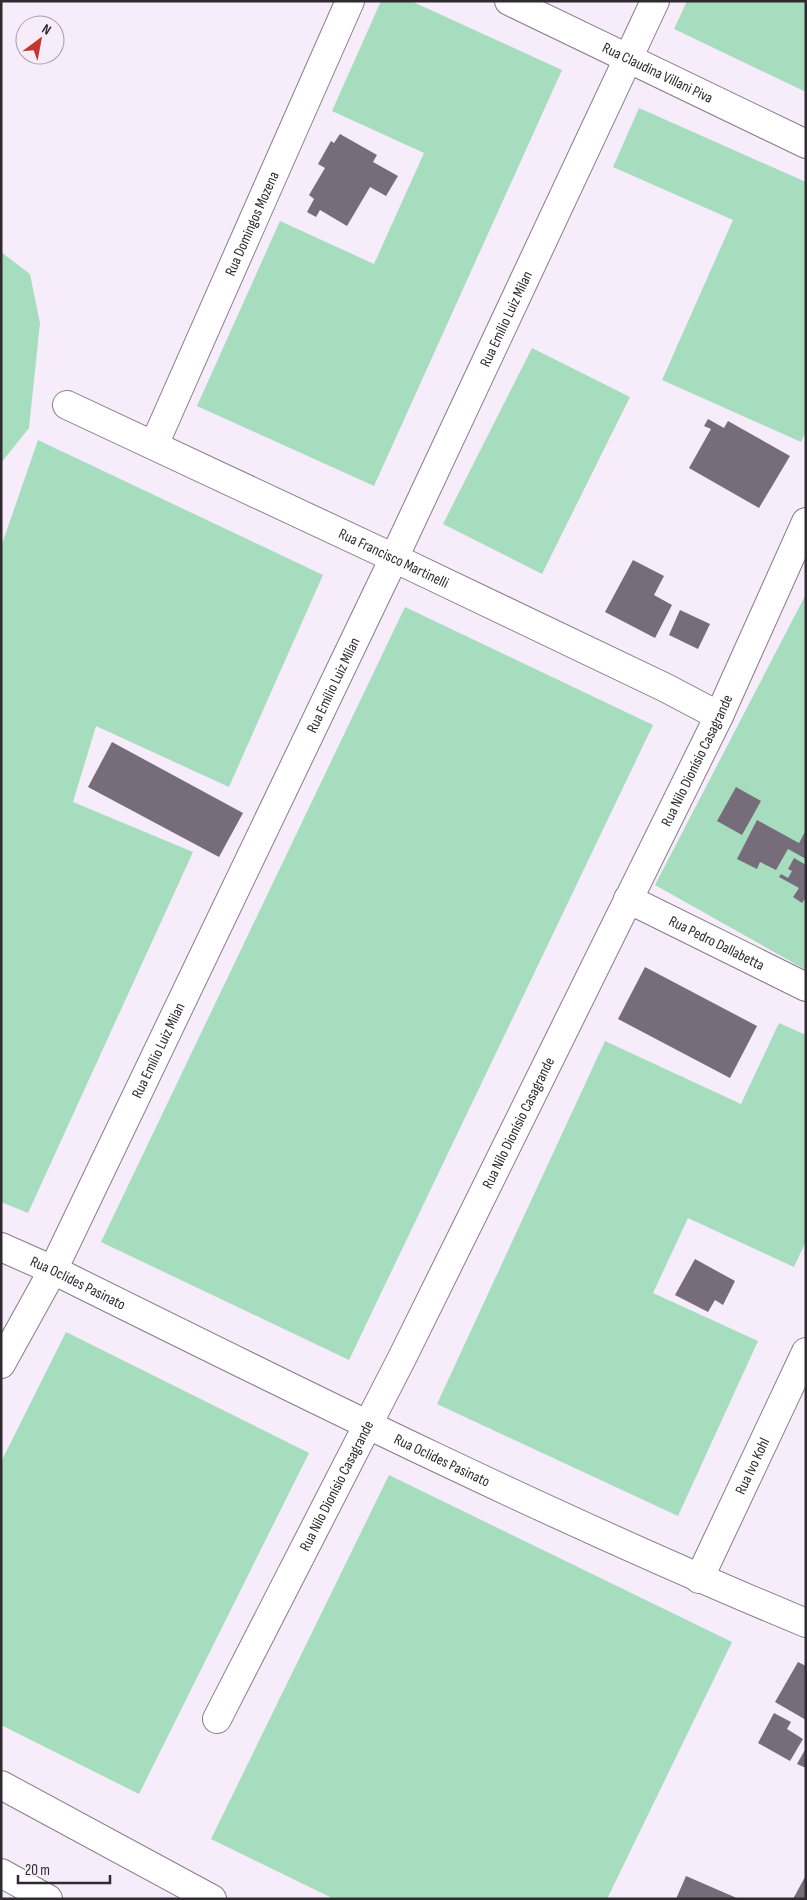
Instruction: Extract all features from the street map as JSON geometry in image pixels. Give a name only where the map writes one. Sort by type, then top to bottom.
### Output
[{"type":"main road","name":"Rua Domingos Mozena","points":[[154,445],[350,1]]},
{"type":"main road","name":"Rua Claudina Villani Piva","points":[[509,1],[806,144]]},
{"type":"main road","name":"Rua Emílio Luiz Milan","points":[[1,1364],[53,1270],[394,558],[655,1]]},
{"type":"main road","name":"Rua Francisco Martinelli","points":[[67,405],[394,558],[666,688],[719,716]]},
{"type":"main road","name":"Rua Nilo Dionísio Casagrande","points":[[217,1719],[368,1425],[719,716],[806,522]]},
{"type":"main road","name":"Rua Pedro Dallabetta","points":[[628,898],[806,987]]},
{"type":"main road","name":"Rua Oclides Pasinato","points":[[1,1247],[53,1270],[368,1425],[699,1579],[806,1623]]},
{"type":"main road","name":"Rua Ivo Kohl","points":[[699,1579],[806,1352]]},
{"type":"main road","points":[[1,1785],[212,1899]]},
{"type":"main road","points":[[1,1873],[48,1899]]},
{"type":"green space","points":[[381,1],[411,1],[562,70],[374,486],[197,406],[280,221],[374,264],[424,153],[332,111]]},
{"type":"green space","points":[[687,1],[806,1],[806,92],[674,29]]},
{"type":"green space","points":[[639,108],[806,182],[806,431],[801,442],[662,380],[733,220],[613,167]]},
{"type":"green space","points":[[1,252],[30,274],[40,323],[29,428],[1,463]]},
{"type":"green space","points":[[532,348],[630,397],[542,574],[443,524]]},
{"type":"green space","points":[[38,440],[323,575],[229,787],[96,726],[73,802],[193,852],[28,1213],[1,1202],[1,547]]},
{"type":"green space","points":[[806,594],[806,970],[655,885]]},
{"type":"green space","points":[[405,607],[653,725],[349,1360],[101,1242]]},
{"type":"green space","points":[[779,1023],[806,1035],[806,1241],[794,1267],[688,1218],[653,1293],[758,1341],[678,1516],[437,1404],[605,1041],[741,1104]]},
{"type":"green space","points":[[66,1332],[309,1453],[139,1794],[1,1725],[1,1462]]},
{"type":"green space","points":[[389,1475],[732,1642],[607,1899],[334,1899],[211,1839]]},
{"type":"building","points":[[340,134],[377,155],[373,162],[398,176],[386,196],[370,187],[347,226],[320,210],[316,217],[307,212],[314,199],[309,195],[325,168],[318,164],[331,141],[334,143]]},
{"type":"building","points":[[708,419],[724,428],[728,421],[790,456],[759,508],[689,468],[711,429],[704,426]]},
{"type":"building","points":[[633,560],[664,576],[654,595],[672,605],[655,638],[605,612]]},
{"type":"building","points":[[680,610],[710,624],[698,649],[669,635]]},
{"type":"building","points":[[112,742],[243,813],[219,857],[88,787]]},
{"type":"building","points":[[736,787],[761,801],[742,835],[717,821]]},
{"type":"building","points":[[757,820],[799,843],[806,830],[806,859],[788,849],[776,870],[760,862],[757,869],[737,859]]},
{"type":"building","points":[[794,858],[806,865],[806,897],[802,903],[793,897],[799,888],[779,877],[781,874],[788,878],[792,871],[788,869]]},
{"type":"building","points":[[645,967],[757,1026],[730,1078],[618,1019]]},
{"type":"building","points":[[695,1259],[735,1281],[723,1305],[715,1300],[708,1312],[675,1295]]},
{"type":"building","points":[[798,1662],[806,1666],[806,1720],[775,1702]]},
{"type":"building","points":[[774,1713],[791,1722],[787,1729],[803,1739],[790,1761],[758,1743]]},
{"type":"building","points":[[806,1748],[806,1768],[797,1764]]},
{"type":"building","points":[[806,1875],[806,1899],[793,1899]]},
{"type":"building","points":[[686,1876],[739,1899],[676,1899]]}]
